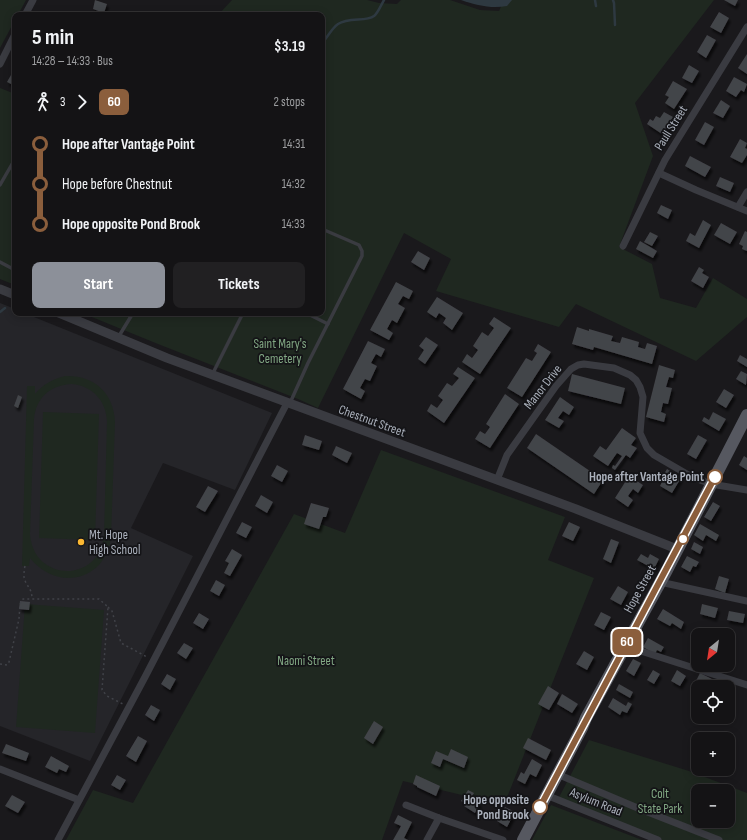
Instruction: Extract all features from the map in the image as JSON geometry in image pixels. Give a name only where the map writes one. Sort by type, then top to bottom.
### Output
[{"type":"main road","name":"Hope Street","points":[[523,840],[546,794],[712,484],[747,415]]},
{"type":"street","points":[[27,12],[33,0]]},
{"type":"street","name":"Paull Street","points":[[623,246],[666,160],[747,27]]},
{"type":"street","points":[[0,64],[12,47]]},
{"type":"street","points":[[660,173],[747,211]]},
{"type":"street","points":[[738,207],[747,192]]},
{"type":"street","points":[[0,289],[12,293]]},
{"type":"street","name":"Chestnut Street","points":[[78,317],[119,338],[212,375],[576,509],[677,549]]},
{"type":"street","name":"Manor Drive","points":[[497,480],[507,455],[556,386],[568,372],[578,365],[584,364],[614,368],[634,377],[642,393],[640,433],[647,448],[654,456],[692,477],[712,484],[747,490]]},
{"type":"street","points":[[58,840],[288,404]]},
{"type":"street","points":[[660,582],[747,601]]},
{"type":"street","points":[[625,646],[747,685]]},
{"type":"street","points":[[0,769],[78,800]]},
{"type":"street","name":"Asylum Road","points":[[557,774],[719,840]]},
{"type":"street","name":"Asylum Road","points":[[546,794],[658,840]]},
{"type":"street","points":[[406,805],[438,818],[504,840]]},
{"type":"street","points":[[427,840],[438,818]]},
{"type":"lane","points":[[0,185],[12,164]]},
{"type":"lane","points":[[288,404],[362,256],[362,251],[359,245],[325,230]]},
{"type":"lane","points":[[0,262],[12,268]]},
{"type":"lane","points":[[119,338],[130,316]]},
{"type":"lane","points":[[212,375],[242,316]]},
{"type":"lane","points":[[312,316],[328,324]]},
{"type":"path","points":[[25,566],[24,577],[32,591],[32,599]]},
{"type":"path","points":[[0,664],[6,665],[10,662],[19,619],[20,604],[23,599],[99,599],[112,611],[121,643],[154,660]]},
{"type":"path","points":[[108,607],[102,690],[107,696],[129,707]]},
{"type":"shaded area","points":[[461,0],[512,0],[507,6],[489,7]]},
{"type":"shaded area","name":"Mt. Hope High School","points":[[0,303],[12,308],[12,316],[31,316],[272,413],[235,490],[163,463],[131,528],[193,556],[90,761],[0,726]]},
{"type":"green space","points":[[0,0],[26,0],[20,12],[12,12],[12,26],[0,48]]},
{"type":"green space","name":"Saint Mary's Cemetery","points":[[232,0],[367,0],[379,3],[397,4],[401,0],[450,0],[480,10],[499,11],[504,0],[714,0],[635,103],[653,156],[619,247],[652,264],[660,298],[696,308],[713,278],[747,299],[747,317],[696,361],[576,304],[559,327],[436,291],[451,259],[404,233],[318,408],[89,316],[325,316],[325,12],[221,12]]},
{"type":"green space","points":[[0,88],[12,93],[12,284],[0,279]]},
{"type":"green space","points":[[65,376],[75,376],[85,379],[93,382],[100,388],[111,402],[115,422],[111,537],[107,552],[100,564],[90,572],[79,577],[66,578],[53,575],[41,569],[30,558],[29,566],[22,566],[27,386],[35,386],[35,394],[52,380]],"holes":[[[64,385],[79,385],[97,395],[106,413],[104,536],[100,552],[91,563],[79,569],[66,571],[53,568],[42,561],[34,550],[30,534],[34,419],[35,412],[41,399],[51,390]]]},
{"type":"green space","points":[[43,412],[99,414],[95,540],[39,538]]},
{"type":"green space","name":"Naomi Street","points":[[381,450],[565,517],[548,560],[594,578],[504,805],[403,781],[382,840],[66,840],[93,790],[133,803],[294,514],[345,533]]},
{"type":"green space","points":[[25,604],[104,610],[95,733],[16,727]]},
{"type":"green space","name":"Colt State Park","points":[[589,740],[689,771],[691,772],[691,776],[702,776],[723,784],[691,784],[691,828],[735,828],[735,788],[747,793],[747,840],[656,840],[556,803]]},
{"type":"green space","points":[[551,805],[642,840],[532,840]]},
{"type":"building","points":[[95,0],[107,4],[104,12],[93,9]]},
{"type":"building","points":[[724,0],[738,0],[735,6]]},
{"type":"building","points":[[719,12],[729,18],[721,33],[710,27]]},
{"type":"building","points":[[707,35],[716,40],[706,58],[697,52]]},
{"type":"building","points":[[747,54],[747,74],[738,68]]},
{"type":"building","points":[[689,65],[699,71],[692,83],[682,78]]},
{"type":"building","points":[[12,73],[12,84],[7,82]]},
{"type":"building","points":[[734,77],[747,84],[744,92],[741,90],[736,97],[726,91]]},
{"type":"building","points":[[673,81],[687,89],[674,109],[665,103],[669,97],[665,95]]},
{"type":"building","points":[[721,100],[730,106],[723,118],[713,113]]},
{"type":"building","points":[[664,112],[673,117],[662,134],[647,124],[650,119],[653,121],[656,116],[660,118]]},
{"type":"building","points":[[705,122],[714,127],[704,145],[695,140]]},
{"type":"building","points":[[740,139],[747,143],[745,148],[747,149],[747,155],[742,163],[730,157]]},
{"type":"building","points":[[690,156],[711,167],[705,177],[685,166]]},
{"type":"building","points":[[720,177],[734,183],[730,192],[716,186]]},
{"type":"building","points":[[661,205],[672,210],[668,219],[657,213]]},
{"type":"building","points":[[703,220],[711,225],[699,248],[686,241],[690,233],[695,236]]},
{"type":"building","points":[[721,223],[737,232],[730,244],[714,235]]},
{"type":"building","points":[[745,231],[747,232],[747,251],[742,249],[743,246],[739,244]]},
{"type":"building","points":[[650,232],[658,236],[652,246],[644,242]]},
{"type":"building","points":[[640,241],[657,251],[653,258],[636,249]]},
{"type":"building","points":[[418,251],[430,258],[424,270],[411,262]]},
{"type":"building","points":[[699,267],[704,270],[702,273],[709,277],[703,288],[691,281]]},
{"type":"building","points":[[396,282],[413,291],[409,299],[403,296],[398,304],[405,308],[397,323],[392,320],[387,329],[393,333],[389,340],[370,330]]},
{"type":"building","points":[[437,297],[463,313],[452,330],[443,323],[446,318],[439,313],[436,318],[427,312]]},
{"type":"building","points":[[494,317],[511,328],[480,374],[462,362],[467,354],[472,358],[478,350],[473,346],[482,332],[488,336],[494,328],[489,324]]},
{"type":"building","points":[[577,327],[613,336],[611,341],[620,343],[622,337],[639,342],[638,347],[645,349],[647,343],[657,346],[652,364],[594,347],[593,350],[572,344]]},
{"type":"building","points":[[426,337],[438,345],[425,364],[418,359],[424,350],[419,346]]},
{"type":"building","points":[[368,341],[385,349],[381,357],[376,354],[371,363],[377,366],[370,381],[365,379],[360,388],[365,391],[361,399],[343,389]]},
{"type":"building","points":[[538,344],[551,352],[522,397],[507,388],[526,358],[532,361],[537,353],[534,351]]},
{"type":"building","points":[[740,355],[747,359],[747,367],[737,361]]},
{"type":"building","points":[[659,365],[675,370],[673,378],[669,377],[666,387],[672,388],[668,404],[663,403],[661,412],[666,414],[664,422],[646,417]]},
{"type":"building","points":[[458,367],[475,378],[444,423],[427,411],[431,404],[437,408],[443,400],[438,396],[447,383],[452,386],[459,378],[453,374]]},
{"type":"building","points":[[741,371],[747,374],[746,385],[736,379]]},
{"type":"building","points":[[572,374],[625,388],[621,404],[568,391]]},
{"type":"building","points":[[724,389],[734,395],[726,408],[716,402]]},
{"type":"building","points":[[505,394],[519,404],[490,448],[475,439],[480,431],[485,434],[490,427],[486,424]]},
{"type":"building","points":[[18,395],[22,397],[18,408],[14,406]]},
{"type":"building","points":[[560,397],[574,407],[569,415],[563,411],[558,418],[564,421],[559,428],[545,420]]},
{"type":"building","points":[[713,412],[726,419],[719,431],[702,421],[704,417],[709,420]]},
{"type":"building","points":[[622,428],[636,438],[631,445],[637,448],[630,458],[626,455],[615,470],[612,468],[613,465],[615,466],[622,456],[617,453],[608,466],[593,456],[600,446],[606,450]]},
{"type":"building","points":[[536,434],[603,480],[594,494],[527,448]]},
{"type":"building","points":[[305,435],[322,441],[319,450],[302,445]]},
{"type":"building","points":[[698,435],[707,440],[696,459],[687,454]]},
{"type":"building","points":[[336,446],[352,453],[347,463],[332,455]]},
{"type":"building","points":[[744,456],[747,458],[747,470],[739,465]]},
{"type":"building","points":[[277,465],[288,471],[282,482],[271,476]]},
{"type":"building","points":[[667,469],[681,478],[672,493],[660,486],[662,482],[655,477],[659,471],[664,474]]},
{"type":"building","points":[[629,476],[643,485],[638,493],[633,489],[628,496],[633,500],[628,507],[615,498]]},
{"type":"building","points":[[208,486],[218,491],[205,512],[196,507]]},
{"type":"building","points":[[261,495],[273,502],[267,513],[255,506]]},
{"type":"building","points":[[713,502],[720,506],[711,521],[704,517]]},
{"type":"building","points":[[311,503],[329,508],[326,517],[323,517],[319,529],[304,524]]},
{"type":"building","points":[[242,522],[252,527],[246,538],[236,533]]},
{"type":"building","points":[[569,522],[580,527],[573,541],[562,536]]},
{"type":"building","points":[[700,524],[719,535],[716,541],[706,535],[703,541],[694,535]]},
{"type":"building","points":[[611,539],[619,542],[611,563],[603,559]]},
{"type":"building","points":[[694,542],[703,547],[700,554],[691,549]]},
{"type":"building","points":[[232,549],[242,555],[230,576],[224,573],[229,563],[225,561]]},
{"type":"building","points":[[641,554],[648,558],[650,554],[659,559],[654,569],[637,560]]},
{"type":"building","points":[[687,556],[699,562],[696,567],[693,566],[690,572],[681,567]]},
{"type":"building","points":[[719,576],[729,579],[725,593],[715,589]]},
{"type":"building","points":[[216,580],[225,585],[219,596],[210,591]]},
{"type":"building","points":[[618,586],[628,592],[621,605],[610,599]]},
{"type":"building","points":[[20,601],[30,602],[29,610],[19,609]]},
{"type":"building","points":[[702,604],[718,608],[715,618],[700,614]]},
{"type":"building","points":[[663,609],[684,622],[681,629],[672,623],[670,626],[657,619]]},
{"type":"building","points":[[729,611],[745,614],[743,623],[727,620]]},
{"type":"building","points":[[601,612],[611,617],[604,630],[594,625]]},
{"type":"building","points":[[199,613],[209,619],[203,629],[193,623]]},
{"type":"building","points":[[648,638],[664,647],[661,652],[657,650],[655,654],[643,647]]},
{"type":"building","points":[[184,643],[193,648],[186,659],[177,653]]},
{"type":"building","points":[[584,651],[594,657],[587,670],[576,664]]},
{"type":"building","points":[[633,659],[641,663],[634,676],[626,671]]},
{"type":"building","points":[[653,670],[660,674],[654,684],[647,680]]},
{"type":"building","points":[[677,670],[686,676],[680,686],[671,681]]},
{"type":"building","points":[[700,673],[714,680],[696,680]]},
{"type":"building","points":[[167,674],[176,679],[170,690],[161,684]]},
{"type":"building","points":[[619,684],[633,692],[630,698],[616,690]]},
{"type":"building","points":[[548,686],[559,693],[549,710],[538,704]]},
{"type":"building","points":[[562,694],[578,704],[572,713],[557,704]]},
{"type":"building","points":[[613,698],[626,706],[628,702],[632,704],[627,713],[622,711],[620,715],[608,707]]},
{"type":"building","points":[[151,705],[160,710],[154,721],[145,715]]},
{"type":"building","points":[[374,721],[383,727],[373,744],[364,738]]},
{"type":"building","points":[[138,736],[147,741],[136,762],[126,756]]},
{"type":"building","points":[[528,738],[551,750],[546,760],[523,748]]},
{"type":"building","points":[[6,744],[29,753],[26,761],[2,753]]},
{"type":"building","points":[[451,749],[468,757],[464,768],[443,759],[440,767],[431,763],[436,751],[448,756]]},
{"type":"building","points":[[51,756],[69,766],[66,772],[59,769],[57,773],[45,767]]},
{"type":"building","points":[[532,759],[542,765],[536,777],[530,774],[525,784],[517,780],[521,772],[524,774]]},
{"type":"building","points":[[117,775],[126,780],[120,790],[111,785]]},
{"type":"building","points":[[416,775],[440,786],[436,796],[413,784]]},
{"type":"building","points":[[468,790],[474,793],[471,798],[480,803],[475,813],[464,806],[466,804],[461,801]]},
{"type":"building","points":[[12,795],[25,802],[18,813],[5,806]]},
{"type":"building","points":[[505,807],[515,812],[507,827],[497,821]]},
{"type":"building","points":[[398,815],[412,822],[404,838],[408,840],[393,840],[401,826],[394,823]]},
{"type":"waterway","points":[[325,39],[333,28],[342,22],[371,18],[378,11],[384,0]]},
{"type":"waterway","points":[[595,0],[596,6]]},
{"type":"waterway","points":[[613,0],[615,25]]},
{"type":"waterway","points":[[0,312],[5,308]]},
{"type":"bus line","name":"60","points":[[540,807],[715,477]]},
{"type":"place","name":"Hope after Vantage Point","points":[[715,477]]},
{"type":"place","name":"Mt. Hope High School","points":[[81,542]]},
{"type":"place","name":"Hope opposite Pond Brook","points":[[540,807]]}]
